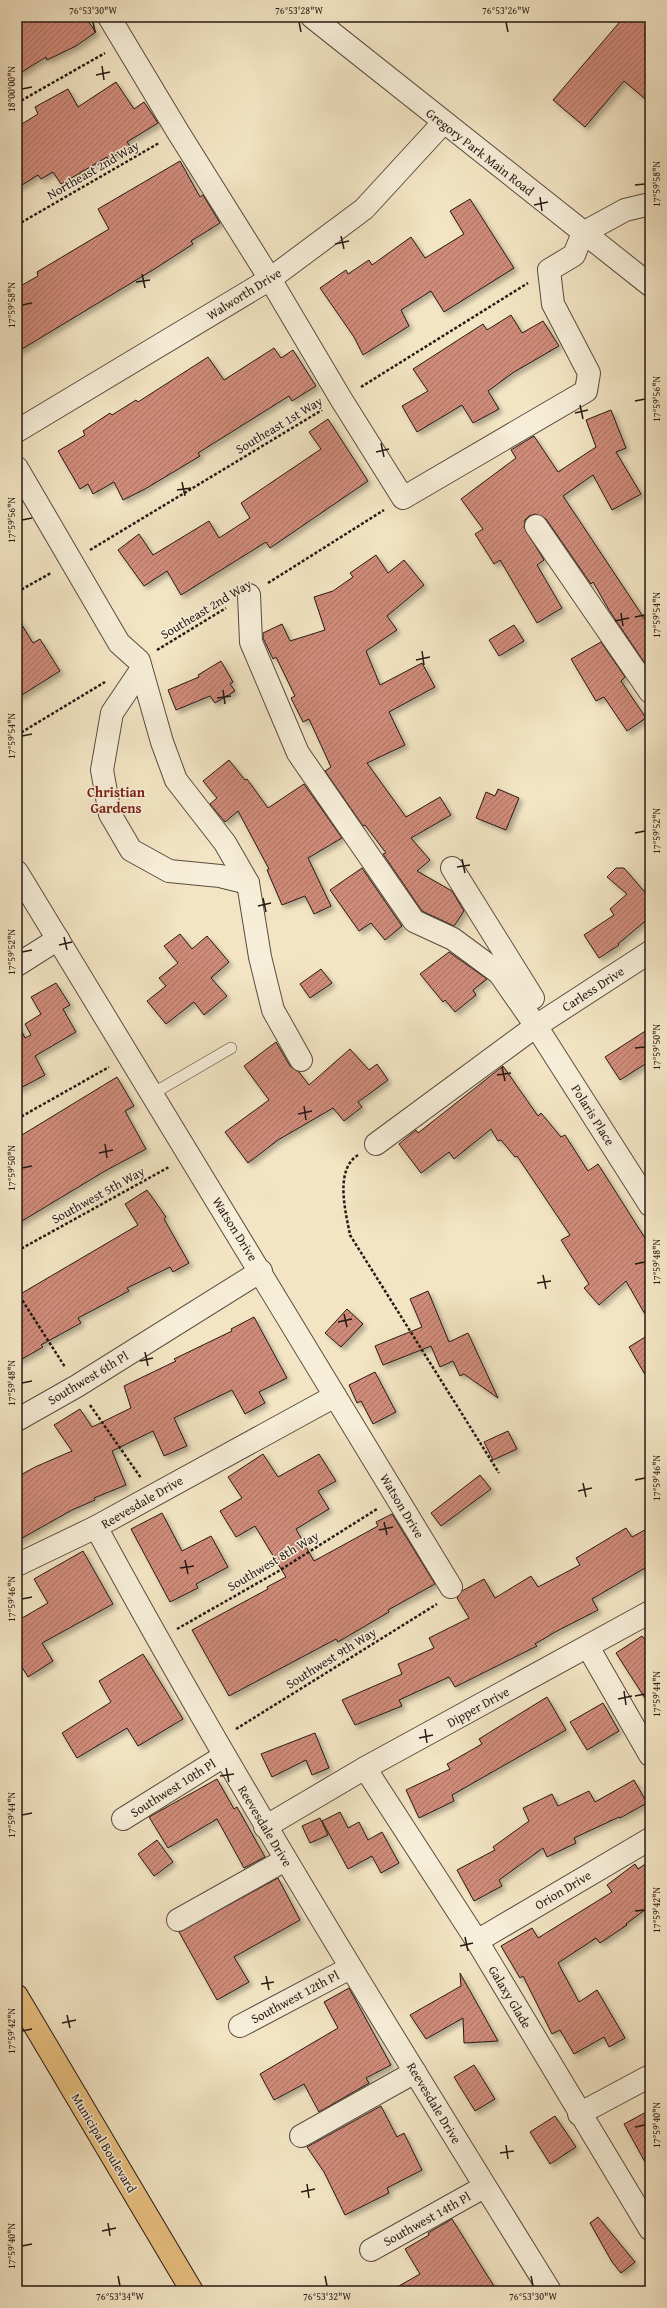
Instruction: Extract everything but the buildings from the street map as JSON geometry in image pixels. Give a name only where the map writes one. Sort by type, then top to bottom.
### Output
[{"type":"main road","name":"Municipal Boulevard","points":[[17,1996],[192,2291]]},
{"type":"street","points":[[109,17],[178,132],[270,279],[341,399],[404,498],[586,391],[589,373],[553,304],[549,270],[574,255],[583,233],[626,210],[650,204]]},
{"type":"street","name":"Gregory Park Main Road","points":[[312,17],[443,123],[650,285]]},
{"type":"street","name":"Walworth Drive","points":[[17,431],[270,279],[364,209],[443,123]]},
{"type":"street","points":[[17,468],[119,643],[140,665],[162,742],[176,780],[224,843],[248,883],[260,956],[273,1010],[301,1060]]},
{"type":"street","points":[[536,526],[650,692]]},
{"type":"street","points":[[249,595],[251,642],[298,753],[414,921],[453,939],[499,973],[541,1023]]},
{"type":"street","points":[[140,665],[112,713],[102,770],[110,814],[131,850],[169,871],[220,876],[248,883]]},
{"type":"street","points":[[452,868],[541,1023]]},
{"type":"street","name":"Watson Drive","points":[[17,872],[189,1156],[261,1271],[451,1586]]},
{"type":"street","points":[[17,965],[58,939]]},
{"type":"street","name":"Carless Drive","points":[[376,1144],[541,1023],[649,954]]},
{"type":"street","name":"Polaris Place","points":[[541,1023],[650,1205]]},
{"type":"street","name":"Southwest 6th Pl","points":[[17,1420],[77,1386],[261,1271]]},
{"type":"street","name":"Reevesdale Drive","points":[[335,1396],[96,1527],[157,1640],[265,1827],[548,2290]]},
{"type":"street","points":[[17,1565],[96,1527]]},
{"type":"street","name":"Dipper Drive","points":[[265,1827],[365,1768],[650,1612]]},
{"type":"street","points":[[588,1646],[650,1755]]},
{"type":"street","name":"Southwest 10th Pl","points":[[122,1819],[219,1749]]},
{"type":"street","name":"Galaxy Glade","points":[[365,1768],[477,1942],[579,2114],[650,2229]]},
{"type":"street","name":"Orion Drive","points":[[477,1942],[650,1839]]},
{"type":"street","points":[[178,1920],[286,1860]]},
{"type":"street","name":"Southwest 12th Pl","points":[[240,2026],[350,1968]]},
{"type":"street","points":[[301,2136],[415,2072]]},
{"type":"street","points":[[579,2114],[650,2076]]},
{"type":"street","name":"Southwest 14th Pl","points":[[371,2250],[484,2187]]},
{"type":"lane","points":[[152,1094],[231,1048]]},
{"type":"path","points":[[17,103],[124,42]]},
{"type":"path","name":"Northeast 2nd Way","points":[[17,225],[178,132]]},
{"type":"path","name":"Southeast 1st Way","points":[[17,592],[72,561],[341,399],[549,270]]},
{"type":"path","name":"Southeast 2nd Way","points":[[17,735],[140,665],[404,498]]},
{"type":"path","points":[[17,1119],[128,1056]]},
{"type":"path","points":[[376,1144],[355,1157],[346,1172],[342,1192],[350,1235],[498,1473]]},
{"type":"path","name":"Southwest 5th Way","points":[[17,1251],[189,1156]]},
{"type":"path","name":"Southwest 8th Way","points":[[157,1640],[277,1572],[396,1496]]},
{"type":"path","name":"Southwest 9th Way","points":[[219,1749],[447,1598],[451,1586]]},
{"type":"district","name":"Christian Gardens","points":[[116,800]]}]
